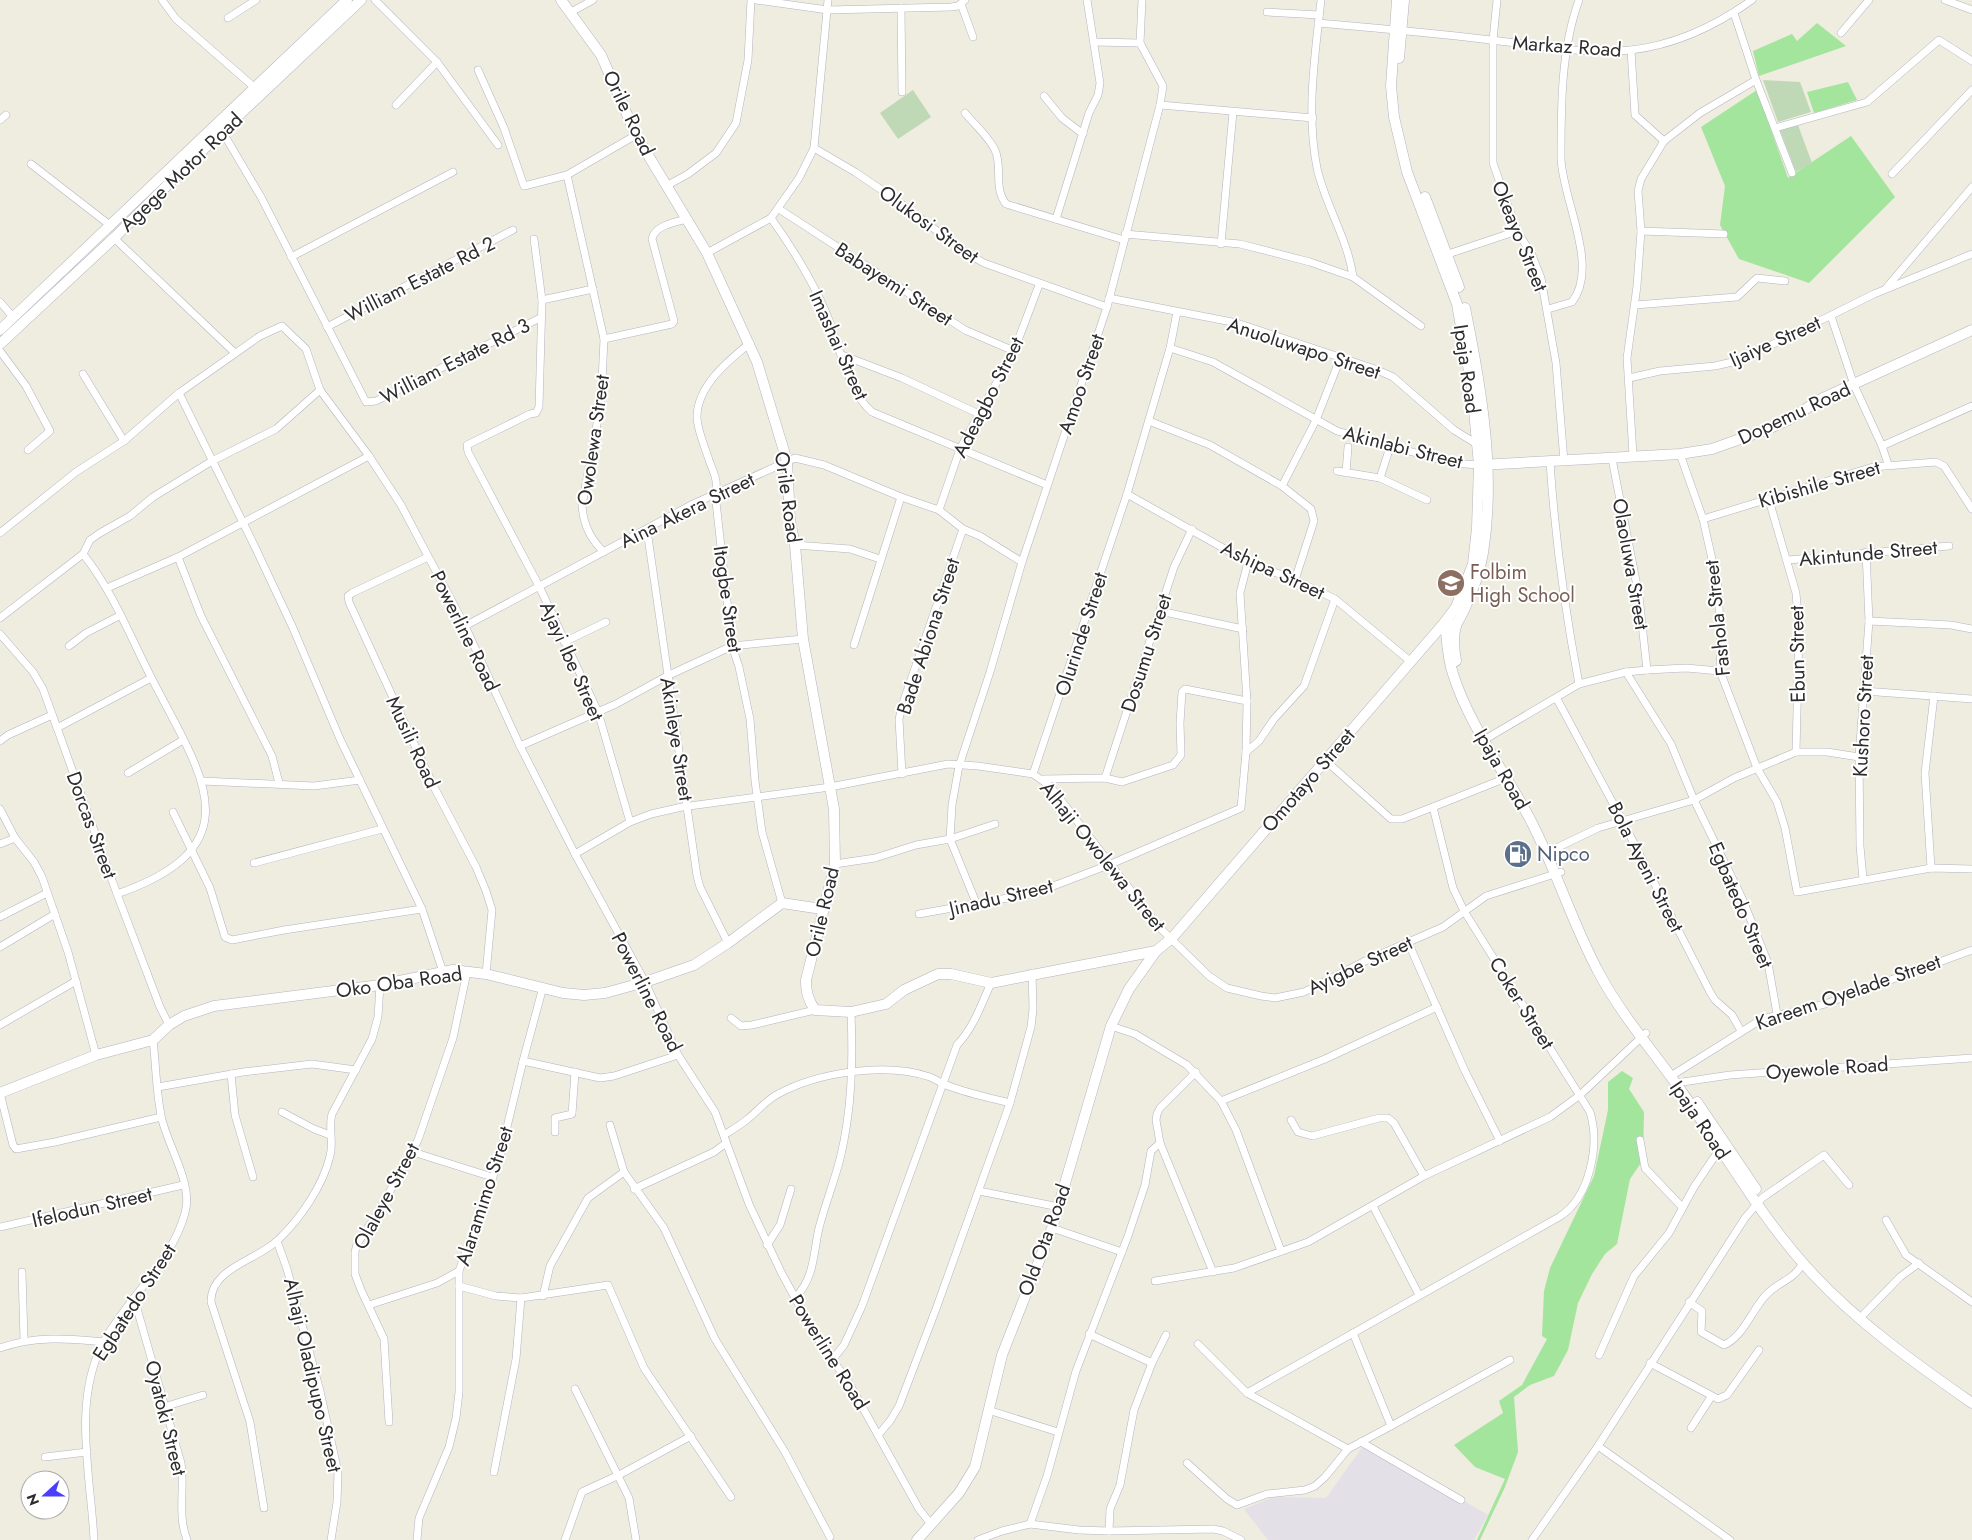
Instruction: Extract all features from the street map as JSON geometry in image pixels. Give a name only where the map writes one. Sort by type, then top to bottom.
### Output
[{"type":"main road","name":"Agege Motor Road","points":[[0,344],[89,245],[347,0]]},
{"type":"main road","name":"Agege Motor Road","points":[[0,330],[114,238],[222,131],[361,0]]},
{"type":"main road","name":"Orile Road","points":[[561,0],[601,55],[636,135],[668,185],[707,253],[750,343],[770,401],[787,460],[790,521],[795,545],[803,639],[834,809],[834,864],[806,980],[806,991],[810,1003],[815,1010]]},
{"type":"main road","name":"Ipaja Road","points":[[1397,0],[1398,29]]},
{"type":"main road","name":"Ipaja Road","points":[[1404,0],[1398,29],[1391,98],[1407,172],[1457,304],[1481,446]]},
{"type":"main road","name":"Ipaja Road","points":[[1400,136],[1448,254],[1464,302],[1475,356],[1487,515],[1483,553],[1465,610],[1456,624],[1454,651],[1459,671],[1487,738],[1533,810],[1598,973],[1676,1078],[1803,1263],[1878,1334],[1972,1403]]},
{"type":"main road","points":[[89,245],[97,253]]},
{"type":"main road","name":"Dopemu Road","points":[[1483,464],[1612,459],[1632,455],[1680,454],[1742,440],[1788,420],[1823,398],[1972,330]]},
{"type":"main road","name":"Ipaja Road","points":[[1483,464],[1473,564],[1456,607],[1445,622],[1452,672],[1506,778],[1549,851]]},
{"type":"main road","points":[[1445,622],[1456,624]]},
{"type":"main road","name":"Omotayo Street","points":[[1172,938],[1445,622]]},
{"type":"main road","points":[[782,903],[822,909]]},
{"type":"main road","name":"Oko Oba Road","points":[[0,1093],[96,1055],[153,1040],[169,1025],[184,1016],[214,1006],[380,985],[443,972],[486,974],[563,993],[584,995],[605,993],[645,982],[694,965],[728,943],[782,903]]},
{"type":"main road","name":"Old Ota Road","points":[[917,1540],[959,1493],[976,1467],[1002,1355],[1059,1207],[1111,1026],[1129,989],[1156,951],[1172,938]]},
{"type":"main road","points":[[815,1010],[851,1012],[886,1004],[904,990],[938,974],[951,974],[991,983],[1032,973],[1156,951]]},
{"type":"main road","name":"Ipaja Road","points":[[1676,1078],[1720,1150],[1832,1289],[1972,1395]]},
{"type":"street","points":[[162,0],[176,19],[254,87]]},
{"type":"street","points":[[228,18],[256,0]]},
{"type":"street","points":[[375,0],[437,62],[498,145]]},
{"type":"street","points":[[571,12],[593,0]]},
{"type":"street","points":[[668,185],[688,174],[716,153],[736,123],[748,60],[751,0]]},
{"type":"street","points":[[756,0],[828,10],[950,7],[963,2],[973,37]]},
{"type":"street","points":[[707,253],[771,218],[799,178],[814,148],[828,0]]},
{"type":"street","points":[[1056,219],[1083,134],[1098,95],[1100,83],[1087,0]]},
{"type":"street","points":[[1094,42],[1140,42],[1142,0]]},
{"type":"street","points":[[1321,0],[1312,96],[1317,168],[1346,247],[1353,277]]},
{"type":"street","name":"Okeayo Street","points":[[1497,0],[1493,40],[1493,163],[1516,230],[1531,253],[1548,310],[1556,363],[1564,461]]},
{"type":"street","points":[[1548,310],[1572,302],[1581,278],[1580,247],[1564,185],[1561,159],[1566,49],[1578,0]]},
{"type":"street","name":"Markaz Road","points":[[1318,23],[1398,29],[1566,49],[1631,50],[1692,34],[1734,13],[1752,0]]},
{"type":"street","points":[[1841,33],[1869,0]]},
{"type":"street","points":[[1945,0],[1972,10]]},
{"type":"street","points":[[901,8],[902,92]]},
{"type":"street","points":[[1267,12],[1319,15]]},
{"type":"street","points":[[1734,13],[1756,80],[1792,172]]},
{"type":"street","points":[[1775,128],[1867,102],[1939,40],[1972,61]]},
{"type":"street","name":"Amoo Street","points":[[950,839],[952,805],[959,766],[990,672],[1022,562],[1107,307],[1160,106],[1163,86],[1140,42]]},
{"type":"street","points":[[1631,50],[1635,115],[1664,141]]},
{"type":"street","points":[[396,105],[437,62]]},
{"type":"street","points":[[478,70],[504,128],[524,186],[567,175],[636,135]]},
{"type":"street","points":[[1632,455],[1627,358],[1635,305],[1641,231],[1638,191],[1641,179],[1664,141],[1700,113],[1756,80]]},
{"type":"street","points":[[1892,174],[1972,90]]},
{"type":"street","points":[[1044,96],[1062,118],[1083,134]]},
{"type":"street","points":[[1160,106],[1313,118]]},
{"type":"street","points":[[1221,244],[1233,112]]},
{"type":"street","points":[[965,113],[996,150],[998,187],[1006,204],[1124,237],[1178,238],[1249,246],[1310,262],[1353,277],[1422,326]]},
{"type":"street","points":[[222,131],[261,197],[326,327]]},
{"type":"street","name":"Olukosi Street","points":[[814,148],[879,188],[966,253],[984,264],[1039,285],[1107,307]]},
{"type":"street","points":[[31,164],[111,226]]},
{"type":"street","points":[[291,257],[453,172]]},
{"type":"street","name":"Owolewa Street","points":[[567,175],[604,339],[601,402],[582,505],[583,519],[596,545],[604,552]]},
{"type":"street","points":[[1886,289],[1972,187]]},
{"type":"street","name":"Babayemi Street","points":[[779,209],[965,330],[1014,352]]},
{"type":"street","name":"Imashai Street","points":[[771,218],[797,254],[811,279],[860,400],[872,412],[1047,485]]},
{"type":"street","points":[[604,339],[672,324],[674,321],[652,239],[655,232],[672,222],[687,219]]},
{"type":"street","name":"William Estate Rd 2","points":[[326,327],[514,230]]},
{"type":"street","points":[[1448,254],[1516,230]]},
{"type":"street","points":[[1641,231],[1724,234]]},
{"type":"street","points":[[0,533],[76,472],[124,440],[178,393],[235,354],[114,238]]},
{"type":"street","points":[[534,239],[542,300],[540,318]]},
{"type":"street","name":"Ijaiye Street","points":[[1629,378],[1660,371],[1715,366],[1741,360],[1886,289],[1972,254]]},
{"type":"street","points":[[1635,305],[1737,296],[1756,278],[1786,281]]},
{"type":"street","name":"Adeagbo Street","points":[[939,510],[960,449],[1014,352],[1039,285]]},
{"type":"street","points":[[542,300],[594,289]]},
{"type":"street","name":"Anuoluwapo Street","points":[[1109,298],[1237,323],[1393,377],[1454,430],[1481,446]]},
{"type":"street","points":[[0,302],[13,318]]},
{"type":"street","name":"Olurinde Street","points":[[1033,774],[1127,494],[1170,348],[1178,312]]},
{"type":"street","points":[[1831,316],[1854,385],[1882,446],[1888,464]]},
{"type":"street","name":"William Estate Rd 3","points":[[326,327],[366,402],[371,403],[540,318]]},
{"type":"street","name":"Ajayi Ibe Street","points":[[540,318],[540,390],[536,413],[530,414],[467,445],[469,457],[538,586],[598,712],[630,822]]},
{"type":"street","name":"Powerline Road","points":[[235,354],[260,336],[282,326],[306,349],[320,390],[369,456],[401,505],[465,626],[520,746],[575,854],[645,982],[678,1055],[715,1112],[767,1245],[817,1338],[833,1359],[879,1434],[911,1496],[931,1524]]},
{"type":"street","name":"Itogbe Street","points":[[750,343],[726,363],[713,379],[699,406],[697,416],[718,483],[715,493],[732,646],[739,667],[750,718],[757,798],[771,868],[782,903]]},
{"type":"street","name":"Akinlabi Street","points":[[1170,348],[1213,362],[1328,427],[1390,447],[1452,463],[1483,464]]},
{"type":"street","points":[[0,351],[26,386],[50,431],[28,450]]},
{"type":"street","points":[[842,355],[902,378],[979,414]]},
{"type":"street","points":[[1282,486],[1316,420],[1340,359]]},
{"type":"street","points":[[83,374],[124,440]]},
{"type":"street","points":[[0,618],[83,554],[90,540],[100,532],[130,516],[153,497],[212,461],[276,429],[320,390]]},
{"type":"street","points":[[178,393],[242,521],[382,829],[422,909],[443,972]]},
{"type":"street","points":[[1882,446],[1972,406]]},
{"type":"street","points":[[1149,421],[1210,445],[1282,486],[1311,509],[1314,521],[1295,580]]},
{"type":"street","points":[[1346,473],[1348,447]]},
{"type":"street","points":[[1380,478],[1390,447]]},
{"type":"street","name":"Fashola Street","points":[[1680,454],[1702,519],[1718,586],[1721,645],[1720,671],[1757,768],[1777,802],[1785,828],[1797,892],[1862,879]]},
{"type":"street","points":[[107,588],[178,557],[242,521],[369,456]]},
{"type":"street","name":"Aina Akera Street","points":[[465,626],[715,493],[795,458],[824,465],[901,497],[939,510],[963,529],[980,536],[1022,562]]},
{"type":"street","name":"Olaoluwa Street","points":[[1612,459],[1639,596],[1647,670]]},
{"type":"street","points":[[1550,462],[1554,526],[1568,627],[1579,684]]},
{"type":"street","name":"Kibishile Street","points":[[1702,519],[1770,500],[1873,466],[1888,464],[1940,463],[1972,509]]},
{"type":"street","points":[[1337,471],[1380,478],[1427,500]]},
{"type":"street","name":"Ashipa Street","points":[[1127,494],[1248,562],[1295,580],[1334,599],[1410,661]]},
{"type":"street","points":[[854,645],[901,497]]},
{"type":"street","name":"Ebun Street","points":[[1770,500],[1796,593],[1799,629],[1796,752]]},
{"type":"street","name":"Bade Abiona Street","points":[[902,774],[899,727],[903,703],[963,529]]},
{"type":"street","name":"Dosumu Street","points":[[1105,778],[1174,567],[1192,529]]},
{"type":"street","name":"Akinleye Street","points":[[647,530],[700,887],[728,943]]},
{"type":"street","points":[[795,545],[850,550],[880,559]]},
{"type":"street","name":"Akintunde Street","points":[[1788,560],[1949,546]]},
{"type":"street","name":"Kushoro Street","points":[[1862,879],[1859,756],[1869,621],[1866,552]]},
{"type":"street","points":[[83,554],[107,588],[183,740],[202,781],[206,813],[193,850],[163,875],[117,894]]},
{"type":"street","points":[[178,557],[201,616],[272,756],[279,783]]},
{"type":"street","name":"Musili Road","points":[[428,557],[348,596],[349,602],[418,754],[486,891],[492,910],[486,974]]},
{"type":"street","points":[[1246,752],[1247,700],[1240,593],[1248,562]]},
{"type":"street","points":[[1246,752],[1259,741],[1274,719],[1304,686],[1334,599]]},
{"type":"street","points":[[1160,611],[1243,629]]},
{"type":"street","points":[[69,646],[86,633],[120,616]]},
{"type":"street","points":[[1869,621],[1951,625],[1972,629]]},
{"type":"street","points":[[564,642],[606,622]]},
{"type":"street","name":"Dorcas Street","points":[[0,634],[33,672],[43,689],[117,894],[160,1007],[169,1025]]},
{"type":"street","points":[[520,746],[598,712],[732,646],[803,639]]},
{"type":"street","points":[[1487,738],[1557,699],[1579,684],[1626,672],[1647,670],[1686,668],[1720,671]]},
{"type":"street","name":"Egbatedo Street","points":[[1626,672],[1671,744],[1694,800],[1742,898],[1768,963],[1778,1014]]},
{"type":"street","points":[[57,728],[151,678]]},
{"type":"street","points":[[1043,779],[1105,778],[1122,782],[1173,765],[1181,755],[1182,692],[1185,689],[1247,700]]},
{"type":"street","points":[[1864,691],[1972,698]]},
{"type":"street","points":[[1931,868],[1925,773],[1934,696]]},
{"type":"street","name":"Bola Ayeni Street","points":[[1557,699],[1622,820],[1710,992],[1732,1015],[1740,1031]]},
{"type":"street","points":[[0,741],[8,735],[52,715]]},
{"type":"street","points":[[128,773],[183,740]]},
{"type":"street","name":"Jinadu Street","points":[[918,914],[977,905],[1035,893],[1111,864],[1241,808],[1246,752]]},
{"type":"street","points":[[1549,851],[1598,828],[1694,800],[1734,778],[1796,752],[1826,752],[1859,756]]},
{"type":"street","points":[[1326,760],[1391,819],[1402,819],[1433,808],[1506,778]]},
{"type":"street","name":"Alhaji Owolewa Street","points":[[575,854],[630,822],[652,814],[687,806],[830,787],[948,764],[978,766],[1033,774],[1043,779],[1111,864],[1139,903],[1172,938]]},
{"type":"street","points":[[202,781],[314,786],[360,780]]},
{"type":"street","name":"Coker Street","points":[[1247,1393],[1570,1211],[1578,1200],[1588,1174],[1595,1137],[1590,1112],[1464,911],[1453,888],[1433,808]]},
{"type":"street","points":[[0,809],[15,838],[34,862],[47,893],[76,981],[96,1055]]},
{"type":"street","points":[[173,812],[210,888],[221,930],[225,937],[232,940],[422,909]]},
{"type":"street","points":[[834,864],[875,858],[916,845],[950,839],[995,824]]},
{"type":"street","points":[[254,863],[382,829]]},
{"type":"street","points":[[0,844],[15,838]]},
{"type":"street","points":[[950,839],[977,905]]},
{"type":"street","points":[[1862,879],[1931,868],[1972,870]]},
{"type":"street","name":"Ayigbe Street","points":[[1172,938],[1209,976],[1227,988],[1242,993],[1275,998],[1304,992],[1363,962],[1443,927],[1486,896],[1557,873]]},
{"type":"street","points":[[0,917],[47,893]]},
{"type":"street","points":[[0,947],[54,914]]},
{"type":"street","points":[[1408,942],[1500,1141]]},
{"type":"street","name":"Kareem Oyelade Street","points":[[1676,1078],[1740,1031],[1762,1018],[1825,1004],[1972,950]]},
{"type":"street","name":"Olaleye Street","points":[[389,1422],[384,1339],[355,1274],[354,1259],[357,1244],[379,1211],[413,1152],[453,1038],[467,972]]},
{"type":"street","points":[[879,1434],[899,1406],[1010,1103],[1031,1027],[1032,973]]},
{"type":"street","points":[[0,1024],[76,981]]},
{"type":"street","points":[[833,1359],[844,1345],[862,1306],[957,1045],[968,1034],[991,983]]},
{"type":"street","points":[[264,1508],[250,1422],[210,1302],[210,1294],[213,1286],[221,1278],[277,1241],[319,1184],[330,1156],[329,1124],[332,1114],[372,1039],[378,1018],[380,985]]},
{"type":"street","name":"Alaramimo Street","points":[[416,1540],[418,1524],[428,1494],[449,1447],[456,1418],[459,1271],[499,1160],[522,1060],[543,987]]},
{"type":"street","points":[[1221,1101],[1324,1059],[1437,1007]]},
{"type":"street","points":[[731,1018],[741,1026],[752,1025],[815,1010]]},
{"type":"street","points":[[796,1298],[807,1284],[815,1261],[819,1230],[840,1159],[849,1113],[853,1071],[851,1012]]},
{"type":"street","points":[[1111,1026],[1135,1034],[1170,1054],[1196,1072],[1221,1101],[1236,1130],[1281,1252]]},
{"type":"street","points":[[1155,1281],[1213,1272],[1308,1242],[1424,1176],[1550,1117],[1580,1095],[1643,1035]]},
{"type":"street","name":"Egbatedo Street","points":[[94,1540],[87,1452],[86,1410],[88,1386],[93,1366],[104,1342],[170,1250],[186,1212],[187,1198],[161,1117],[153,1040]]},
{"type":"street","points":[[522,1060],[600,1078],[614,1076],[678,1055]]},
{"type":"street","name":"Oyewole Road","points":[[1676,1078],[1972,1058]]},
{"type":"street","points":[[158,1088],[231,1074],[312,1064],[356,1070]]},
{"type":"street","points":[[634,1189],[714,1152],[725,1139],[768,1100],[779,1093],[809,1081],[853,1071],[892,1071],[932,1077],[944,1084],[1010,1103]]},
{"type":"street","points":[[555,1132],[555,1118],[572,1114],[575,1072]]},
{"type":"street","points":[[1196,1072],[1160,1108],[1156,1120],[1160,1143],[1213,1272]]},
{"type":"street","points":[[231,1074],[235,1115],[254,1177]]},
{"type":"street","points":[[0,1093],[12,1146],[16,1149],[55,1142],[161,1117]]},
{"type":"street","points":[[282,1112],[314,1129],[330,1135]]},
{"type":"street","points":[[1292,1120],[1298,1132],[1312,1136],[1379,1118],[1388,1118],[1394,1123],[1424,1176]]},
{"type":"street","points":[[610,1125],[624,1172],[634,1189],[649,1204],[664,1228],[715,1339],[786,1452],[830,1537]]},
{"type":"street","points":[[1640,1140],[1645,1168],[1682,1207]]},
{"type":"street","points":[[1030,1524],[1047,1476],[1067,1396],[1089,1334],[1122,1252],[1145,1184],[1151,1151],[1160,1143]]},
{"type":"street","points":[[1599,1355],[1634,1276],[1665,1239],[1682,1207],[1720,1150]]},
{"type":"street","points":[[413,1152],[492,1177]]},
{"type":"street","points":[[1532,1540],[1598,1446],[1689,1302],[1759,1200],[1824,1155],[1849,1186]]},
{"type":"street","points":[[543,1296],[550,1266],[588,1198],[624,1172]]},
{"type":"street","name":"Ifelodun Street","points":[[0,1227],[183,1185]]},
{"type":"street","points":[[767,1245],[780,1225],[791,1189]]},
{"type":"street","points":[[978,1191],[1059,1207]]},
{"type":"street","points":[[1372,1206],[1418,1295]]},
{"type":"street","points":[[1886,1220],[1906,1254],[1972,1302]]},
{"type":"street","points":[[1052,1228],[1122,1252]]},
{"type":"street","name":"Alhaji Oladipupo Street","points":[[277,1241],[295,1296],[336,1461],[337,1502],[330,1540]]},
{"type":"street","points":[[1689,1302],[1702,1311],[1701,1332],[1724,1345],[1739,1332],[1766,1295],[1777,1285],[1792,1278],[1803,1263]]},
{"type":"street","points":[[1864,1314],[1900,1277],[1919,1263]]},
{"type":"street","points":[[369,1305],[437,1283],[459,1271]]},
{"type":"street","points":[[22,1272],[21,1290],[24,1340]]},
{"type":"street","points":[[459,1286],[496,1296],[521,1298],[608,1285],[644,1368],[731,1497]]},
{"type":"street","name":"Oyatoki Street","points":[[134,1298],[167,1406],[184,1478],[180,1498],[186,1540]]},
{"type":"street","points":[[494,1472],[516,1359],[521,1298]]},
{"type":"street","points":[[1352,1333],[1391,1426]]},
{"type":"street","points":[[1089,1334],[1152,1363]]},
{"type":"street","points":[[1109,1531],[1110,1509],[1123,1472],[1132,1419],[1152,1363],[1166,1335]]},
{"type":"street","points":[[0,1348],[24,1340],[57,1338],[104,1342]]},
{"type":"street","points":[[1198,1344],[1247,1393],[1348,1449]]},
{"type":"street","points":[[1650,1363],[1712,1397],[1723,1398],[1759,1350]]},
{"type":"street","points":[[1187,1463],[1227,1499],[1237,1505],[1267,1494],[1305,1490],[1315,1486],[1325,1477],[1348,1449],[1510,1360]]},
{"type":"street","points":[[575,1388],[630,1498],[636,1528],[636,1540]]},
{"type":"street","points":[[167,1406],[203,1396]]},
{"type":"street","points":[[1691,1428],[1712,1397]]},
{"type":"street","points":[[988,1410],[1058,1432]]},
{"type":"street","points":[[565,1538],[582,1492],[619,1476],[690,1436]]},
{"type":"street","points":[[1361,1442],[1461,1500]]},
{"type":"street","points":[[1598,1446],[1730,1540]]},
{"type":"street","points":[[45,1457],[87,1452]]},
{"type":"street","points":[[978,1540],[1002,1531],[1030,1524],[1079,1530],[1109,1531],[1213,1529],[1223,1531],[1241,1540]]},
{"type":"shaded area","points":[[1366,1442],[1488,1515],[1474,1540],[1268,1540],[1244,1509],[1274,1497],[1326,1498]]},
{"type":"green space","points":[[1817,23],[1846,46],[1759,76],[1753,51],[1792,34],[1797,41]]},
{"type":"green space","points":[[1763,80],[1800,82],[1811,112],[1778,122]]},
{"type":"green space","points":[[1848,82],[1857,100],[1814,113],[1807,92]]},
{"type":"green space","points":[[913,90],[931,117],[898,139],[880,113]]},
{"type":"green space","points":[[1757,90],[1788,178],[1851,136],[1895,197],[1809,283],[1739,259],[1720,225],[1725,186],[1701,127]]},
{"type":"green space","points":[[1798,125],[1812,163],[1796,172],[1780,130]]},
{"type":"green space","points":[[1622,1071],[1633,1078],[1629,1089],[1644,1112],[1643,1160],[1630,1179],[1617,1244],[1605,1254],[1592,1274],[1578,1303],[1568,1350],[1554,1376],[1530,1385],[1514,1397],[1518,1452],[1505,1487],[1480,1540],[1477,1540],[1505,1479],[1475,1467],[1454,1445],[1503,1413],[1499,1401],[1522,1385],[1547,1339],[1542,1336],[1544,1291],[1550,1268],[1594,1176],[1608,1110],[1608,1082]]},
{"type":"place","name":"Folbim High School","points":[[1451,583]]},
{"type":"place","name":"Nipco","points":[[1518,854]]}]
